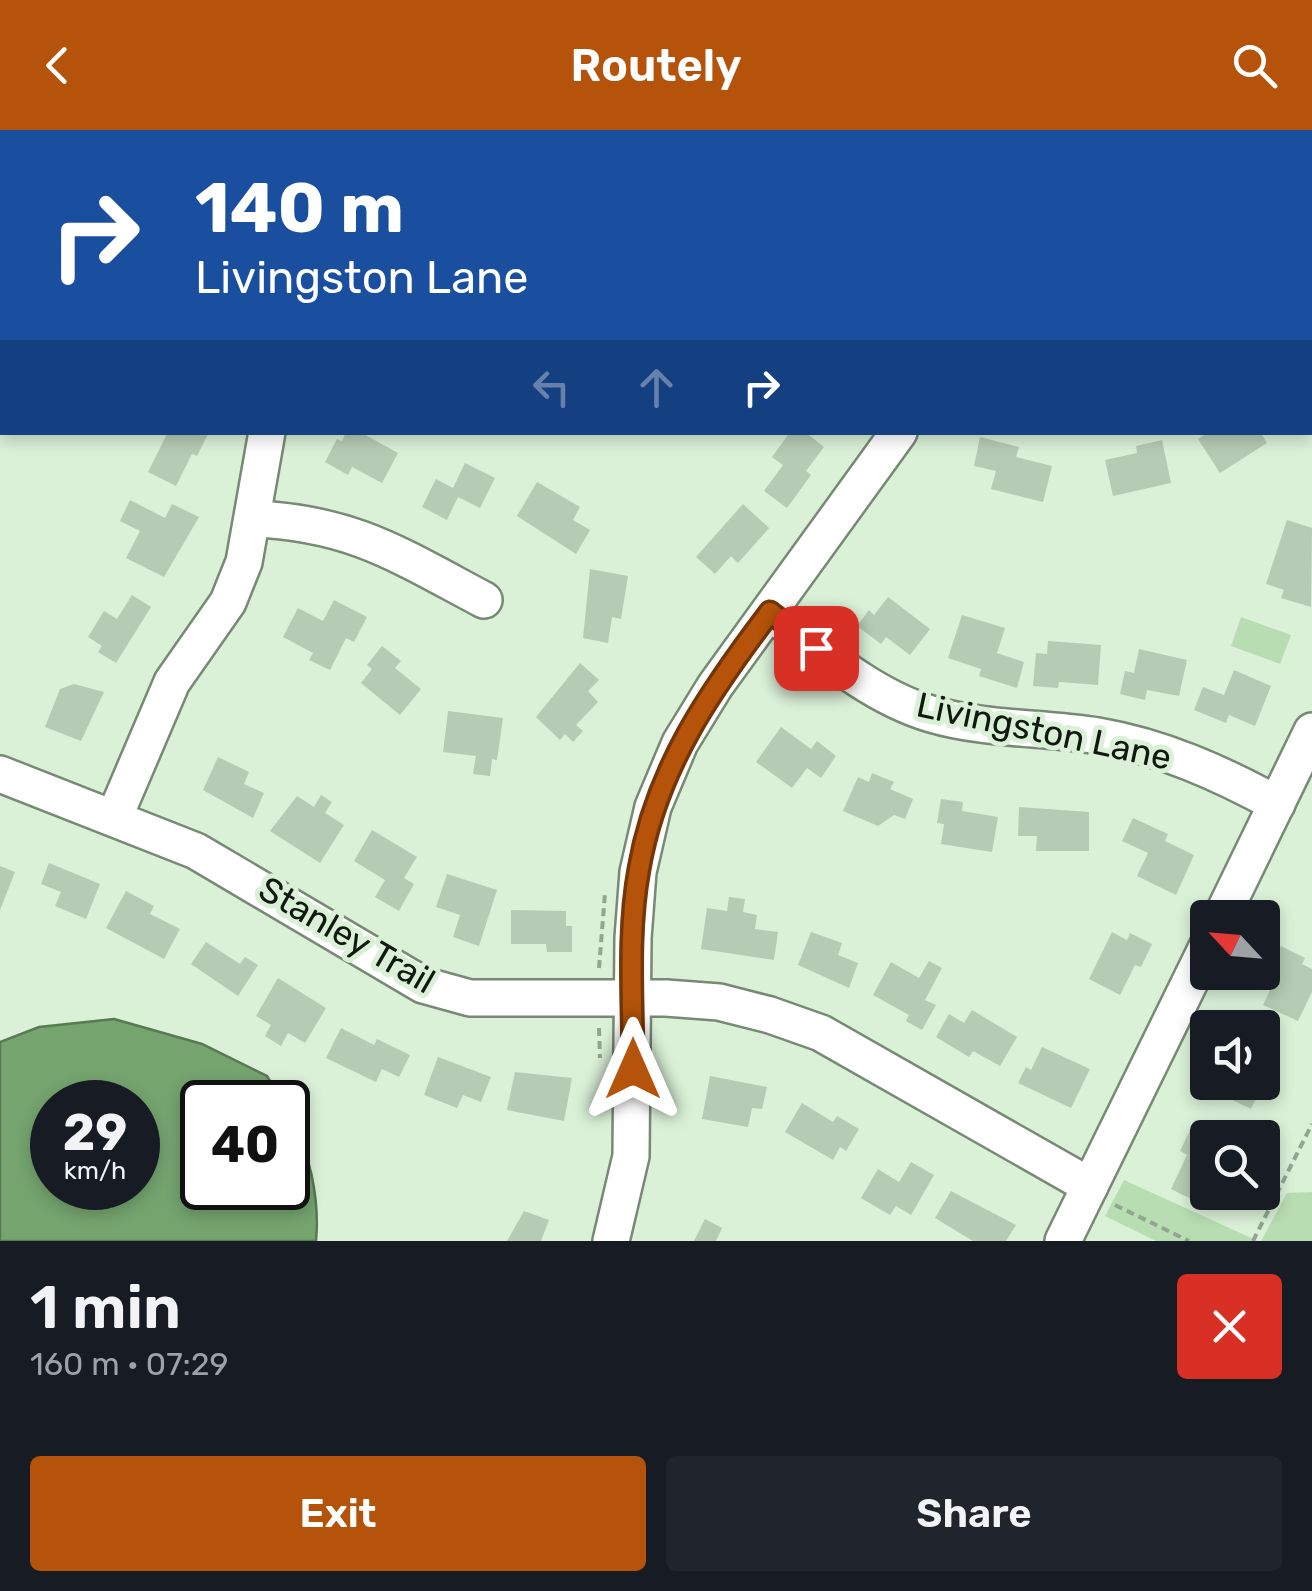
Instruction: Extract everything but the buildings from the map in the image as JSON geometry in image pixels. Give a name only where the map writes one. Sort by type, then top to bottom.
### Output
[{"type":"street","points":[[114,818],[172,682],[228,602],[244,562],[266,435]]},
{"type":"street","points":[[611,1241],[631,1156],[632,938],[638,872],[653,807],[680,743],[715,686],[897,435]]},
{"type":"street","points":[[254,518],[338,528],[378,543],[484,600]]},
{"type":"street","name":"Livingston Lane","points":[[770,612],[881,692],[928,713],[978,725],[1099,736],[1168,753],[1234,780],[1276,804]]},
{"type":"street","points":[[1230,900],[1312,731]]},
{"type":"street","name":"Stanley Trail","points":[[0,774],[163,836],[228,867],[423,985],[470,998],[719,1002],[821,1033],[1098,1193]]},
{"type":"street","points":[[1063,1241],[1098,1193],[1190,986]]},
{"type":"path","points":[[1254,1241],[1312,1124]]},
{"type":"path","points":[[1098,1193],[1189,1241]]},
{"type":"shaded area","points":[[1241,617],[1291,635],[1280,664],[1231,646]]},
{"type":"shaded area","points":[[114,1019],[202,1044],[267,1076],[269,1080],[180,1080],[180,1210],[310,1210],[310,1170],[316,1241],[0,1241],[0,1042],[39,1027]]},
{"type":"shaded area","points":[[1124,1180],[1258,1241],[1156,1241],[1105,1216]]},
{"type":"shaded area","points":[[1312,1192],[1312,1241],[1261,1241],[1280,1210],[1287,1193]]},
{"type":"route","points":[[633,1069],[632,938],[638,872],[653,807],[680,743],[715,686],[770,612],[816,648]]}]
